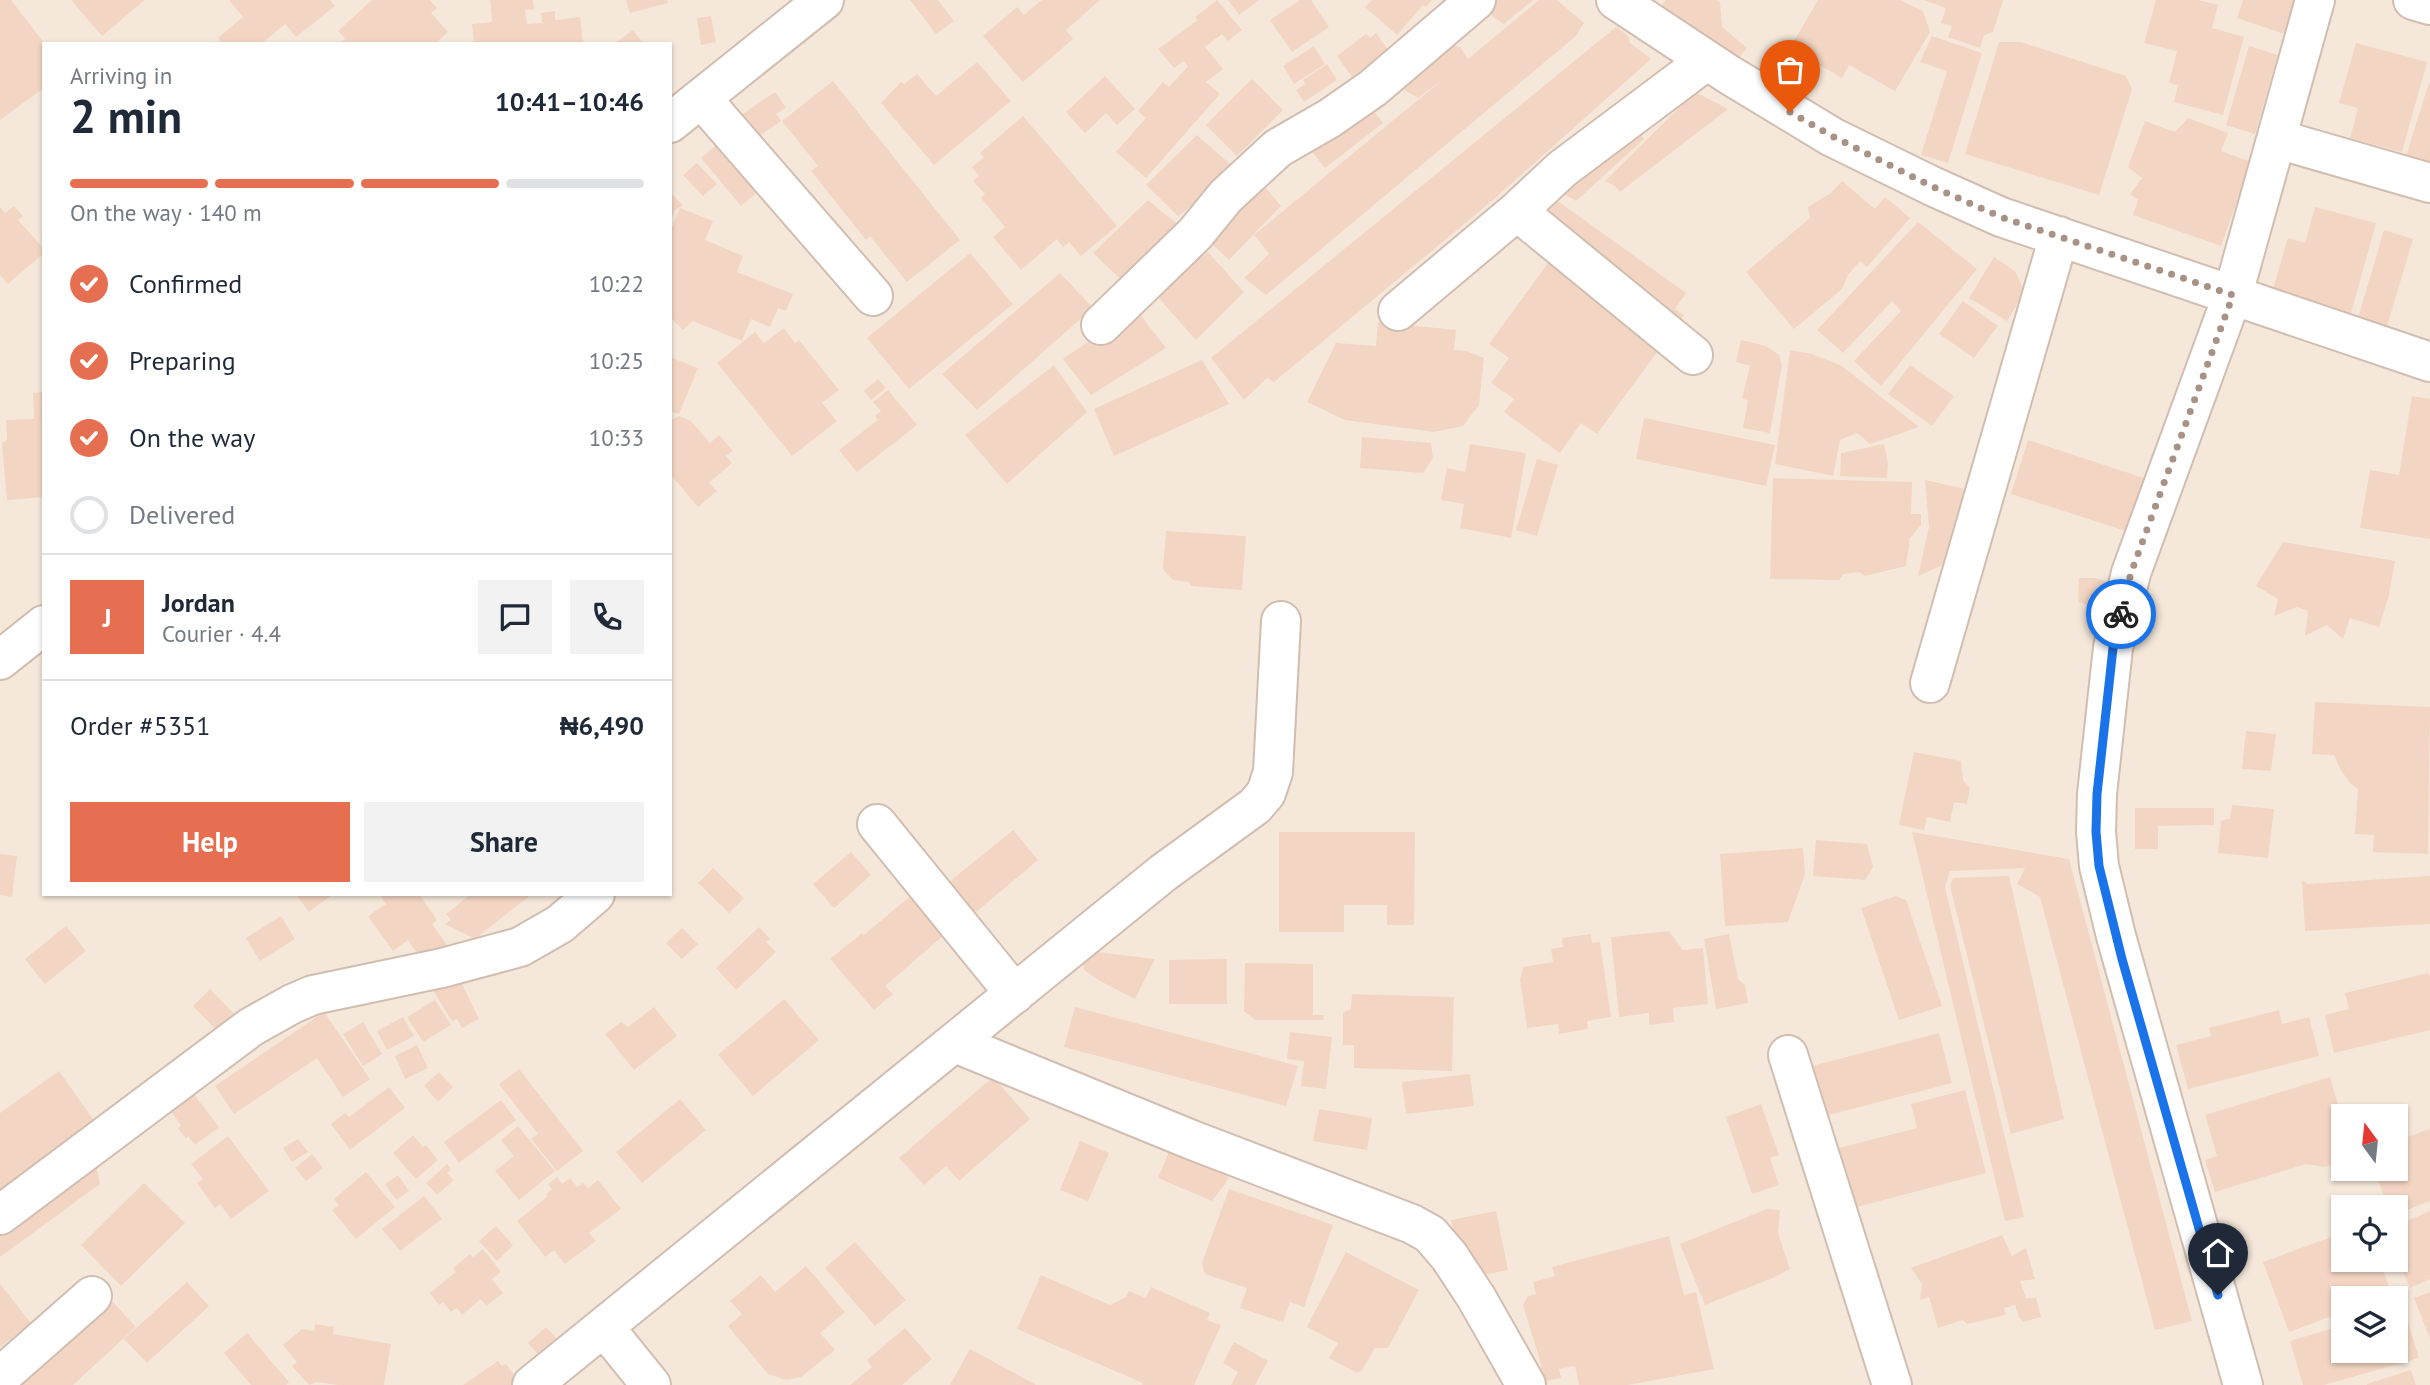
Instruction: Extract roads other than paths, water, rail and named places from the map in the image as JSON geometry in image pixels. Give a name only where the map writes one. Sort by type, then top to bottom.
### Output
[{"type":"street","points":[[1101,325],[1195,234],[1226,196],[1278,148],[1330,118],[1373,88],[1476,0]]},
{"type":"street","points":[[1616,0],[1706,61],[1832,136],[1931,186],[2001,217],[2430,362]]},
{"type":"street","points":[[2243,1385],[2116,936],[2099,866],[2097,794],[2113,648],[2131,573],[2233,295],[2315,0]]},
{"type":"street","points":[[2413,0],[2430,5]]},
{"type":"street","points":[[672,121],[820,1]]},
{"type":"street","points":[[1398,311],[1517,211],[1562,169],[1706,61]]},
{"type":"street","points":[[701,98],[873,296]]},
{"type":"street","points":[[2277,139],[2430,183]]},
{"type":"street","points":[[1517,211],[1693,355]]},
{"type":"street","points":[[1930,683],[2059,236]]},
{"type":"street","points":[[532,1385],[1163,873],[1255,806],[1266,793],[1273,772],[1282,621]]},
{"type":"street","points":[[877,824],[1015,994]]},
{"type":"street","points":[[0,1215],[270,1015],[313,995],[442,968],[520,947],[559,924],[593,896]]},
{"type":"street","points":[[955,1043],[1192,1140],[1412,1224],[1430,1234],[1449,1256],[1476,1297],[1526,1385]]},
{"type":"street","points":[[1788,1055],[1892,1385]]},
{"type":"street","points":[[0,1377],[92,1296]]},
{"type":"street","points":[[604,1327],[651,1385]]}]
